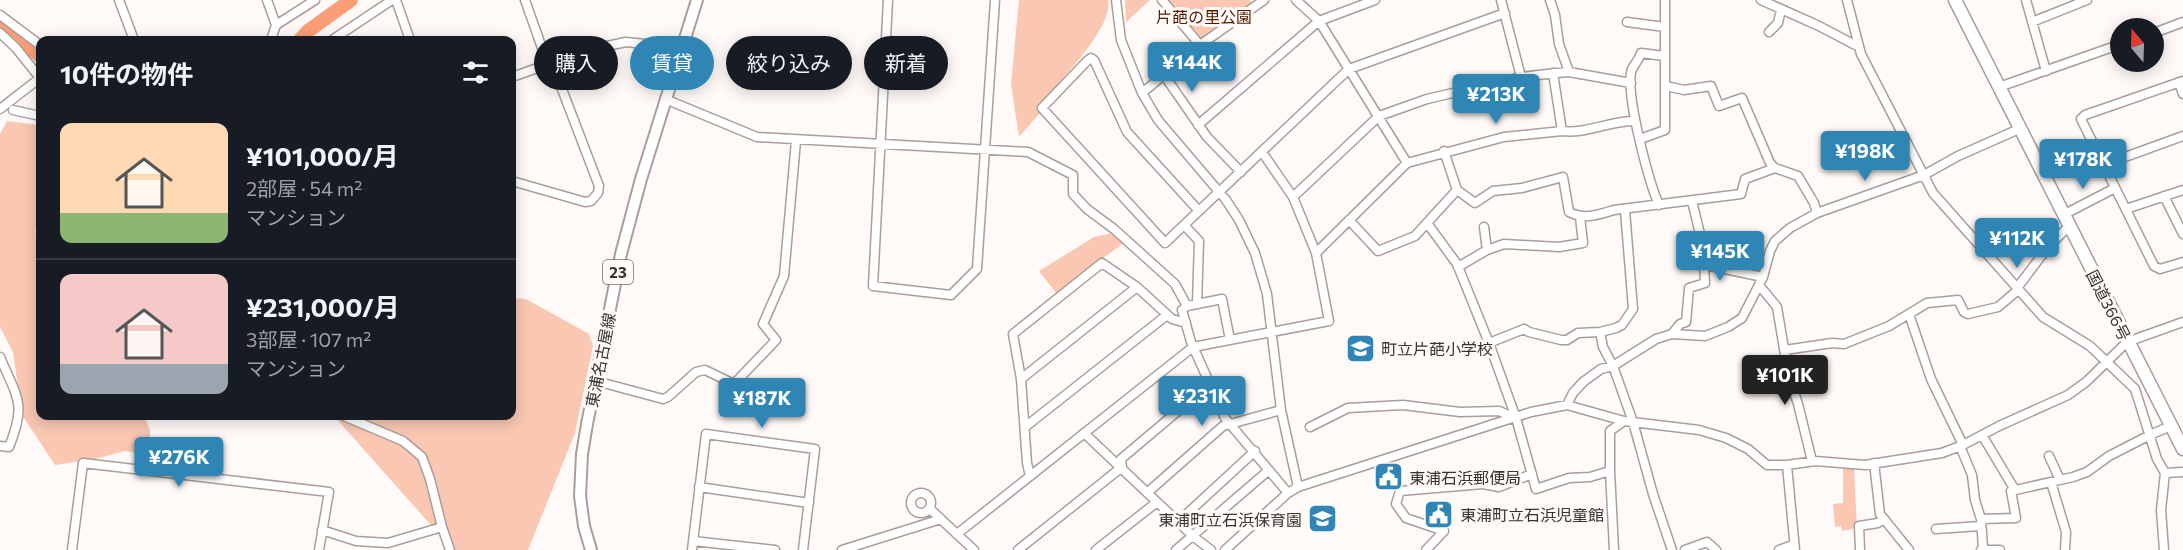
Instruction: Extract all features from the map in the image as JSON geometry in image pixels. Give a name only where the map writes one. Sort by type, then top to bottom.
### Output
[{"type":"highway","name":"国道366号","points":[[1954,0],[2183,449]]},
{"type":"main road","name":"東浦名古屋線","points":[[685,36],[697,0]]},
{"type":"main road","name":"東浦名古屋線","points":[[591,550],[584,526],[580,496],[582,454],[621,254],[640,179],[668,90]]},
{"type":"street","points":[[119,0],[132,36]]},
{"type":"street","points":[[267,0],[276,25],[272,36]]},
{"type":"street","points":[[276,25],[315,0]]},
{"type":"street","points":[[338,36],[394,0],[408,36]]},
{"type":"street","points":[[525,0],[539,36]]},
{"type":"street","points":[[888,0],[873,286],[951,295],[977,269],[995,0]]},
{"type":"street","points":[[1116,0],[1120,40],[1142,93],[1158,120],[1219,191],[1239,220],[1255,253],[1267,294],[1281,410],[1298,487]]},
{"type":"street","points":[[1162,0],[1200,45]]},
{"type":"street","points":[[1142,93],[1200,45],[1264,0]]},
{"type":"street","points":[[1296,0],[1319,21],[1407,163]]},
{"type":"street","points":[[1198,125],[1319,21],[1375,0]]},
{"type":"street","points":[[1501,0],[1521,77]]},
{"type":"street","points":[[1550,0],[1555,15],[1559,44],[1569,72]]},
{"type":"street","points":[[1640,139],[1665,130],[1665,0]]},
{"type":"street","points":[[1761,0],[1859,47]]},
{"type":"street","points":[[1847,0],[1859,47],[1933,192],[2043,317],[2090,346],[2135,389],[2157,459],[2165,473],[2161,510],[2164,550]]},
{"type":"street","points":[[2026,0],[2046,71]]},
{"type":"street","points":[[2032,22],[2087,0]]},
{"type":"street","points":[[1769,32],[1778,23],[1781,10]]},
{"type":"street","points":[[1199,211],[1127,132],[1094,60],[1091,58],[1042,108],[1165,243],[1199,211],[1219,191],[1349,69],[1504,13]]},
{"type":"street","points":[[0,15],[36,42]]},
{"type":"street","points":[[1627,22],[1665,27]]},
{"type":"street","points":[[2164,29],[2183,22]]},
{"type":"street","points":[[0,33],[36,71]]},
{"type":"street","points":[[1999,87],[2110,48]]},
{"type":"street","points":[[1659,205],[1634,121],[1631,83],[1632,70],[1641,53],[1664,56]]},
{"type":"street","points":[[516,76],[534,69]]},
{"type":"street","points":[[1293,197],[1378,116],[1427,99],[1521,77],[1553,73],[1569,72],[1631,83]]},
{"type":"street","points":[[1553,73],[1562,131]]},
{"type":"street","points":[[1164,75],[1198,125],[1241,172]]},
{"type":"street","points":[[1,108],[36,79]]},
{"type":"street","points":[[2183,94],[2181,82],[2082,117],[2081,121],[2156,268],[2161,269],[2183,262]]},
{"type":"street","points":[[1666,86],[1684,90],[1711,86],[1719,105],[1742,98],[1774,168],[1798,176],[1814,203],[1817,213]]},
{"type":"street","points":[[516,182],[585,202],[591,201],[598,193],[599,186],[560,90]]},
{"type":"street","points":[[665,99],[757,137],[796,141],[1028,152],[1072,175],[1073,194],[1175,284],[1187,306]]},
{"type":"street","points":[[12,110],[36,115]]},
{"type":"street","points":[[1316,253],[1407,163],[1444,151],[1504,137],[1577,131],[1634,121]]},
{"type":"street","points":[[1672,334],[1705,336],[1728,327],[1742,318],[1761,281],[1775,241],[1790,228],[1817,213],[1924,175],[1958,156],[2019,129]]},
{"type":"street","points":[[2103,165],[2183,136]]},
{"type":"street","points":[[596,381],[663,399],[696,372],[705,370],[734,384],[776,340],[763,324],[784,276],[796,141]]},
{"type":"street","points":[[1444,151],[1457,190],[1475,203],[1492,191],[1522,188],[1563,177],[1569,212],[1580,217],[1598,216],[1614,210],[1741,194],[1745,179],[1774,168]]},
{"type":"street","points":[[957,534],[1193,347],[1329,321],[1316,253],[1293,197],[1262,152]]},
{"type":"street","points":[[1785,350],[1832,343],[1844,344],[1873,334],[1927,303],[1958,300],[1964,312],[1968,314],[1998,307],[2017,289],[2066,221],[2115,188]]},
{"type":"street","points":[[1349,220],[1378,251],[1415,236],[1457,190]]},
{"type":"street","points":[[2126,209],[2183,190]]},
{"type":"street","points":[[2164,196],[2183,234]]},
{"type":"street","points":[[1567,405],[1573,393],[1583,382],[1601,369],[1613,366],[1641,348],[1672,334],[1680,324],[1686,322],[1689,288],[1704,283],[1700,234],[1692,201]]},
{"type":"street","points":[[1489,343],[1522,329],[1567,340],[1578,333],[1600,332],[1622,325],[1634,307],[1625,210]]},
{"type":"street","points":[[1458,267],[1487,250],[1504,244],[1558,247],[1583,243],[1580,217]]},
{"type":"street","points":[[1427,223],[1447,248],[1458,267],[1516,418],[1536,489],[1569,478],[1590,477],[1610,471]]},
{"type":"street","points":[[1184,225],[1199,241],[1197,304]]},
{"type":"street","points":[[1484,227],[1487,250]]},
{"type":"street","points":[[1684,259],[1761,281],[1777,307],[1788,373],[1812,461]]},
{"type":"street","points":[[1030,476],[1021,379],[1013,334],[1102,263],[1137,287],[1172,319],[1186,323]]},
{"type":"street","points":[[1021,379],[1137,287]]},
{"type":"street","points":[[1230,340],[1222,299],[1187,306],[1182,310],[1193,347],[1230,423],[1288,493]]},
{"type":"street","points":[[1909,314],[1931,379],[1962,446],[1972,475],[1974,500],[1981,522],[1982,550],[2000,550]]},
{"type":"street","points":[[1025,427],[1167,315]]},
{"type":"street","points":[[1225,550],[1288,493],[1298,487],[1531,412],[1567,405],[1624,421],[1699,430],[1726,438],[1748,449],[1767,465],[1812,461],[1865,465],[1942,453],[1962,446],[2068,395],[2086,382],[2127,342],[2183,322]]},
{"type":"street","points":[[1600,332],[1602,347],[1613,366],[1634,422],[1653,494],[1672,550]]},
{"type":"street","points":[[0,357],[20,408],[18,425],[9,447],[0,446]]},
{"type":"street","points":[[1122,467],[1121,459],[1210,384]]},
{"type":"street","points":[[1310,428],[1348,408],[1403,405],[1460,412],[1499,411],[1516,418]]},
{"type":"street","points":[[1148,492],[1223,426],[1281,410]]},
{"type":"street","points":[[353,420],[402,441],[422,457],[450,550]]},
{"type":"street","points":[[1614,550],[1610,431],[1624,421]]},
{"type":"street","points":[[1936,530],[2016,518],[2011,491],[2060,480],[2087,471],[2109,456],[2171,426]]},
{"type":"street","points":[[1084,433],[1194,537],[1211,550]]},
{"type":"street","points":[[775,550],[692,546],[706,434],[815,449],[803,550]]},
{"type":"street","points":[[1982,435],[2015,489]]},
{"type":"street","points":[[1178,522],[1255,451]]},
{"type":"street","points":[[2049,456],[2060,480]]},
{"type":"street","points":[[72,550],[83,463],[328,492],[319,550]]},
{"type":"street","points":[[1874,464],[1880,514],[1909,550]]},
{"type":"street","points":[[1779,550],[1794,547],[1787,465]]},
{"type":"street","points":[[1018,550],[1122,467]]},
{"type":"street","points":[[1176,550],[1194,537],[1269,470]]},
{"type":"street","points":[[2165,473],[2183,472]]},
{"type":"street","points":[[1426,550],[1444,531],[1406,518],[1396,504],[1400,491],[1483,484],[1499,488],[1532,474]]},
{"type":"street","points":[[2051,482],[2066,532],[2065,550]]},
{"type":"street","points":[[699,487],[809,503]]},
{"type":"street","points":[[1096,550],[1157,502]]},
{"type":"street","points":[[930,509],[974,550]]},
{"type":"street","points":[[842,550],[940,519]]},
{"type":"street","points":[[1860,550],[1859,526],[1884,519]]},
{"type":"street","points":[[322,530],[356,541],[388,543],[442,527]]},
{"type":"street","points":[[1685,550],[1707,542],[1716,550]]},
{"type":"green space","points":[[1019,0],[1108,0],[1108,11],[1102,25],[1082,56],[1037,107],[1040,113],[1019,137],[1011,84]]},
{"type":"green space","points":[[1125,0],[1150,0],[1126,22]]},
{"type":"green space","name":"片葩の里公園","points":[[1167,0],[1249,0],[1254,3],[1202,39]]},
{"type":"green space","points":[[7,121],[36,125],[36,420],[146,420],[150,430],[150,452],[141,454],[125,451],[95,459],[55,465],[22,415],[13,352],[0,327],[0,134]]},
{"type":"green space","points":[[1113,233],[1125,242],[1056,293],[1039,271],[1094,237]]},
{"type":"green space","points":[[516,298],[526,299],[589,334],[593,346],[575,433],[528,550],[453,550],[338,420],[516,420]]},
{"type":"green space","points":[[1843,466],[1854,467],[1857,528],[1842,531],[1841,526],[1835,527],[1833,504],[1843,503]]},
{"type":"waterway","points":[[304,36],[351,0]]},
{"type":"waterway","points":[[0,21],[36,52]]},
{"type":"place","name":"町立片葩小学校","points":[[1360,348]]},
{"type":"place","name":"東浦石浜郵便局","points":[[1388,477]]},
{"type":"place","name":"東浦町立石浜児童館","points":[[1439,514]]},
{"type":"place","name":"東浦町立石浜保育園","points":[[1323,519]]}]
